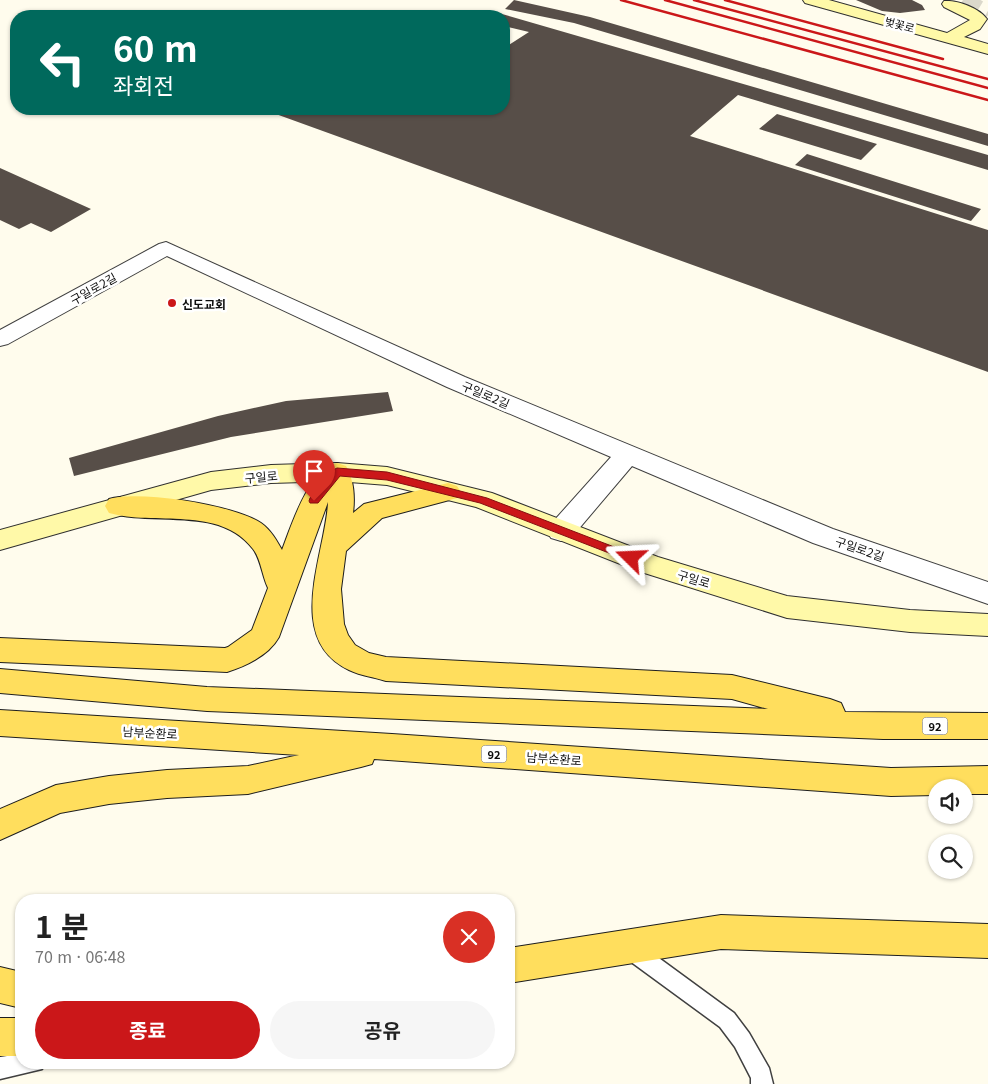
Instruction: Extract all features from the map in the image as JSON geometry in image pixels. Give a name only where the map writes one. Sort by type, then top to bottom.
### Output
[{"type":"main road","name":"벚꽃로","points":[[811,0],[988,49]]},
{"type":"main road","points":[[932,0],[984,8]]},
{"type":"main road","points":[[932,0],[984,8]]},
{"type":"main road","points":[[950,4],[973,14],[979,19],[974,26],[953,36]]},
{"type":"main road","points":[[928,32],[988,39]]},
{"type":"main road","points":[[337,472],[341,503],[325,604],[326,621],[334,639],[346,653],[359,662],[386,669],[732,687],[883,726]]},
{"type":"main road","points":[[0,650],[227,660],[239,656],[264,637],[281,586],[314,501],[337,472]]},
{"type":"main road","name":"구일로","points":[[0,540],[211,481],[271,474],[337,472],[387,476],[483,500],[648,564],[787,607],[910,621],[988,625]]},
{"type":"main road","points":[[333,547],[374,511],[448,492]]},
{"type":"main road","points":[[118,506],[206,513],[232,520],[253,532],[264,542],[281,586]]},
{"type":"main road","name":"92","points":[[0,681],[208,700],[883,726],[988,726]]},
{"type":"main road","name":"남부순환로","points":[[0,723],[392,747],[891,782],[988,780]]},
{"type":"main road","points":[[0,826],[56,799],[109,790],[167,784],[248,780],[392,747]]},
{"type":"main road","points":[[515,965],[721,932],[988,941]]},
{"type":"main road","points":[[0,985],[15,989]]},
{"type":"main road","points":[[0,1037],[15,1037]]},
{"type":"street","name":"구일로2길","points":[[0,338],[166,248],[456,382],[823,536],[988,593]]},
{"type":"street","points":[[561,531],[628,454]]},
{"type":"lane","points":[[626,946],[727,1020],[742,1040],[761,1076],[762,1084]]},
{"type":"lane","points":[[0,1068],[15,1065]]},
{"type":"building","points":[[514,0],[590,17],[988,134],[988,146],[574,23],[505,9]]},
{"type":"building","points":[[856,0],[912,0],[922,5],[925,10],[900,13],[882,11]]},
{"type":"building","points":[[510,16],[988,155],[988,170],[738,95],[690,136],[988,230],[988,372],[279,115],[510,115],[510,44],[529,32],[510,27]]},
{"type":"building","points":[[777,114],[877,144],[861,160],[759,129]]},
{"type":"building","points":[[807,154],[981,209],[971,221],[795,165]]},
{"type":"building","points":[[0,168],[91,209],[51,232],[31,223],[19,229],[0,220]]},
{"type":"building","points":[[388,392],[393,411],[231,437],[74,476],[69,458],[218,416],[286,401]]},
{"type":"tunnel","points":[[963,0],[988,15]]},
{"type":"railway","points":[[621,0],[988,100]]},
{"type":"railway","points":[[665,0],[988,88]]},
{"type":"railway","points":[[694,0],[988,79]]},
{"type":"railway","points":[[725,0],[943,59]]},
{"type":"place","name":"신도교회","points":[[172,303]]},
{"type":"route","points":[[314,501],[337,472],[387,476],[483,500],[631,558]]}]
